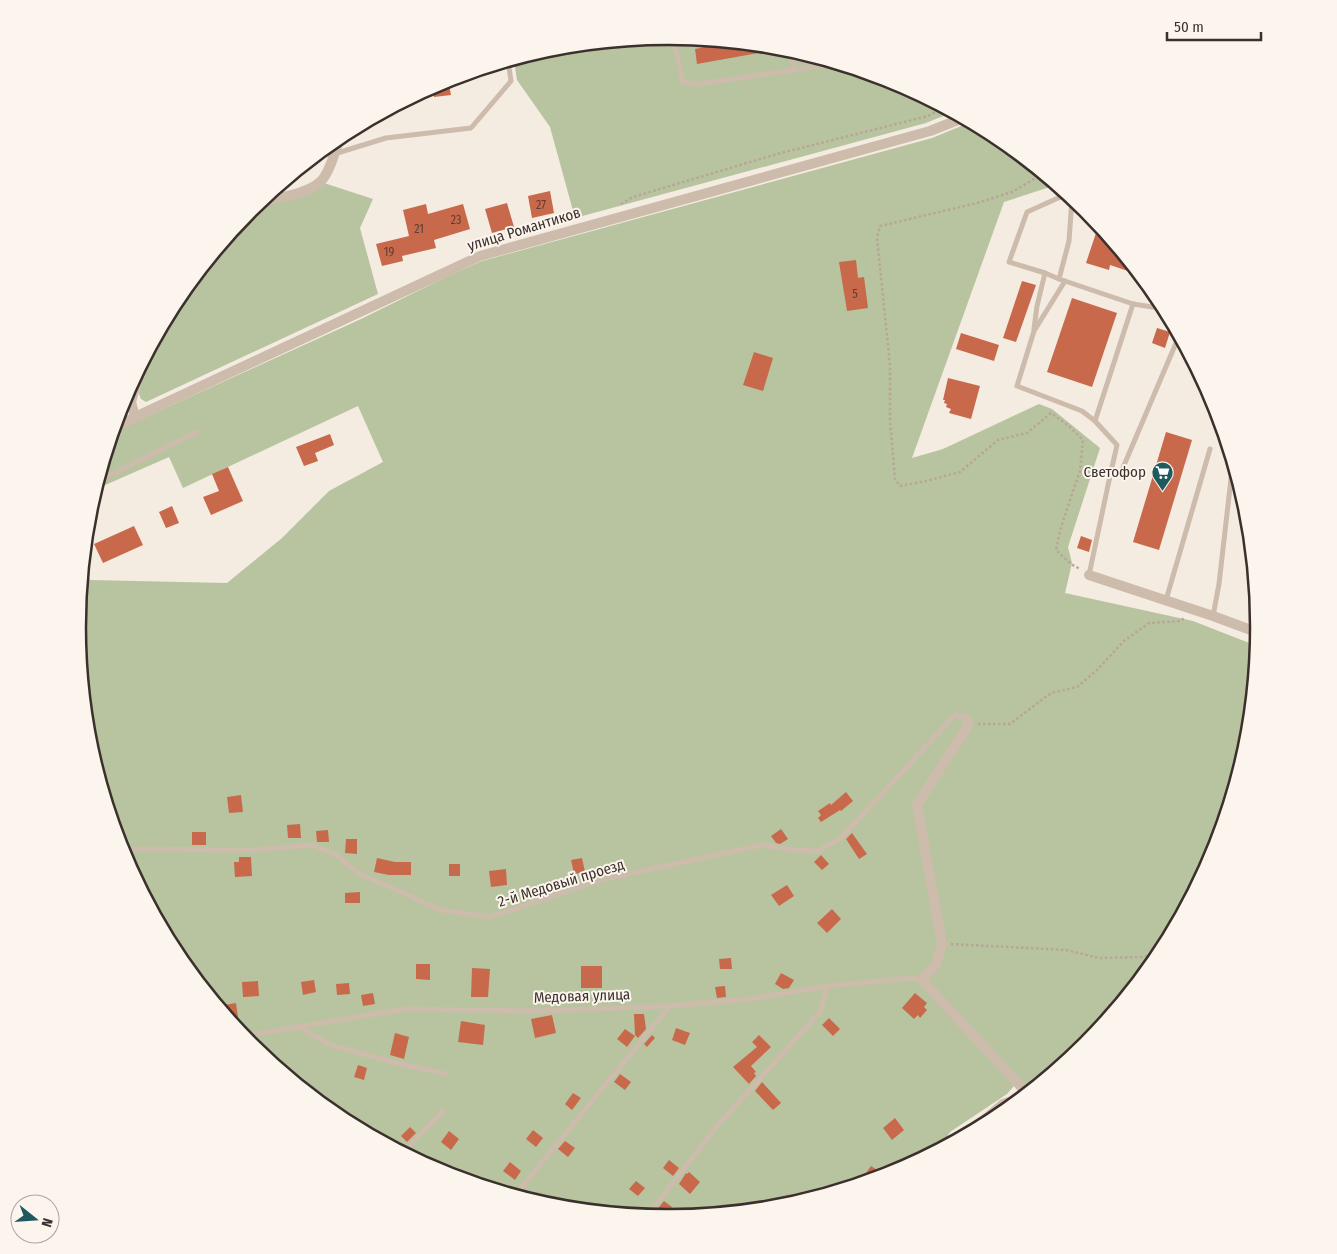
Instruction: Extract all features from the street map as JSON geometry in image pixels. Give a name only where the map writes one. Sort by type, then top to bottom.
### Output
[{"type":"street","name":"улица Романтиков","points":[[123,423],[480,256],[930,131],[956,121]]},
{"type":"street","points":[[275,198],[310,189],[322,180],[335,150]]},
{"type":"street","points":[[131,403],[135,417]]},
{"type":"street","points":[[1089,575],[1250,630]]},
{"type":"street","points":[[967,721],[917,805],[942,944],[936,964],[922,980],[1023,1089]]},
{"type":"lane","points":[[675,45],[683,82],[698,84],[819,65]]},
{"type":"lane","points":[[792,58],[794,70]]},
{"type":"lane","points":[[334,154],[386,138],[471,128],[511,81],[509,68]]},
{"type":"lane","points":[[1061,197],[1027,212],[1009,262],[1133,304],[1154,307]]},
{"type":"lane","points":[[1058,279],[1070,241],[1072,207]]},
{"type":"lane","points":[[1045,273],[1037,306],[1034,331],[1017,386],[1082,411],[1095,421],[1117,445],[1089,575]]},
{"type":"lane","points":[[1034,331],[1065,281]]},
{"type":"lane","points":[[1095,421],[1133,304]]},
{"type":"lane","points":[[1110,476],[1122,470],[1176,342]]},
{"type":"lane","points":[[106,478],[197,432]]},
{"type":"lane","points":[[1166,600],[1210,449]]},
{"type":"lane","points":[[1213,616],[1219,584],[1231,477]]},
{"type":"lane","name":"2-й Медовый проезд","points":[[130,848],[254,850],[312,845],[337,855],[358,873],[441,910],[491,917],[601,880],[762,845],[793,850],[818,851],[840,839],[955,716],[967,721]]},
{"type":"lane","name":"Медовая улица","points":[[253,1034],[405,1009],[540,1011],[670,1006],[750,999],[828,986],[912,978],[922,980]]},
{"type":"lane","points":[[653,1209],[717,1126],[820,1012],[828,986]]},
{"type":"lane","points":[[520,1189],[670,1006]]},
{"type":"lane","points":[[298,1026],[330,1045],[446,1074]]},
{"type":"lane","points":[[408,1147],[443,1111]]},
{"type":"path","points":[[618,206],[642,194],[777,154],[928,116],[938,111]]},
{"type":"path","points":[[1038,177],[1012,192],[977,203],[880,226],[877,238],[890,365],[890,421],[895,479],[900,486],[960,472],[998,440],[1027,433],[1050,413],[1069,426],[1083,440],[1080,471],[1061,527],[1056,550],[1071,564],[1089,575]]},
{"type":"path","points":[[967,721],[1010,724],[1051,693],[1077,687],[1097,670],[1124,641],[1149,623],[1181,621],[1195,610]]},
{"type":"path","points":[[942,944],[1066,950],[1099,958],[1148,955]]},
{"type":"green space","points":[[630,46],[707,46],[782,56],[819,65],[891,89],[945,115],[926,123],[575,218],[550,127],[517,80],[515,66],[555,56]]},
{"type":"green space","points":[[963,125],[1023,165],[1050,187],[1004,202],[912,458],[943,449],[1039,404],[1052,409],[1100,448],[1068,547],[1072,563],[1065,593],[1193,621],[1250,643],[1246,703],[1231,778],[1206,850],[1173,918],[1130,981],[1106,1011],[1080,1039],[1027,1086],[1014,1086],[1007,1094],[950,1132],[946,1138],[926,1149],[891,1165],[819,1189],[782,1198],[707,1208],[630,1208],[593,1204],[555,1198],[481,1178],[446,1165],[377,1131],[314,1089],[257,1039],[207,981],[164,918],[131,850],[106,778],[91,703],[86,627],[89,577],[90,580],[227,583],[282,538],[329,491],[383,462],[358,406],[183,488],[169,457],[104,486],[122,428],[361,319],[482,261],[932,138]]},
{"type":"green space","points":[[324,183],[373,199],[360,228],[378,294],[146,402],[141,399],[139,394],[140,385],[164,336],[185,304],[231,243],[281,193]]},
{"type":"building","points":[[709,46],[760,53],[697,64],[695,49]]},
{"type":"building","points":[[450,88],[451,95],[434,97],[434,95]]},
{"type":"building","points":[[550,191],[554,213],[532,218],[528,196]]},
{"type":"building","points":[[507,203],[514,227],[492,233],[485,209]]},
{"type":"building","points":[[426,204],[428,214],[463,204],[470,229],[434,240],[436,248],[402,256],[403,261],[382,266],[376,244],[409,236],[403,210]]},
{"type":"building","points":[[1096,232],[1129,271],[1110,265],[1109,270],[1086,263]]},
{"type":"building","points":[[856,260],[858,278],[864,277],[868,308],[847,311],[839,262]]},
{"type":"building","points":[[1022,281],[1036,285],[1016,342],[1003,338]]},
{"type":"building","points":[[1072,298],[1117,313],[1092,387],[1047,372]]},
{"type":"building","points":[[1157,328],[1170,332],[1165,348],[1152,343]]},
{"type":"building","points":[[961,333],[999,345],[994,361],[956,349]]},
{"type":"building","points":[[754,352],[773,358],[763,391],[743,385]]},
{"type":"building","points":[[948,378],[980,386],[971,419],[949,413],[951,409],[946,407],[947,404],[943,400]]},
{"type":"building","name":"Светофор","points":[[1166,432],[1192,440],[1159,550],[1133,542]]},
{"type":"building","points":[[330,434],[334,445],[315,453],[318,461],[304,466],[296,447]]},
{"type":"building","points":[[228,467],[243,501],[211,515],[203,497],[219,491],[212,474]]},
{"type":"building","points":[[172,506],[179,523],[166,528],[159,512]]},
{"type":"building","points":[[134,526],[143,545],[103,563],[94,544]]},
{"type":"building","points":[[1081,536],[1092,540],[1089,552],[1077,548]]},
{"type":"building","points":[[846,792],[853,801],[841,811],[821,822],[818,818],[821,815],[818,811],[830,803],[831,805]]},
{"type":"building","points":[[241,795],[243,812],[229,813],[227,797]]},
{"type":"building","points":[[300,824],[301,838],[288,838],[287,825]]},
{"type":"building","points":[[781,829],[788,839],[780,844],[776,843],[771,836]]},
{"type":"building","points":[[328,830],[329,842],[317,842],[316,831]]},
{"type":"building","points":[[192,832],[206,832],[206,845],[192,845]]},
{"type":"building","points":[[852,833],[867,854],[859,859],[846,839]]},
{"type":"building","points":[[346,839],[357,839],[357,854],[345,853]]},
{"type":"building","points":[[821,855],[829,864],[822,870],[814,862]]},
{"type":"building","points":[[239,857],[251,857],[252,876],[235,877],[234,862],[239,862]]},
{"type":"building","points":[[377,858],[395,862],[411,862],[411,875],[389,875],[374,872]]},
{"type":"building","points":[[582,858],[585,872],[574,874],[571,860]]},
{"type":"building","points":[[449,864],[460,864],[460,876],[449,876]]},
{"type":"building","points":[[506,869],[507,885],[491,887],[489,871]]},
{"type":"building","points":[[787,885],[794,896],[779,906],[771,895]]},
{"type":"building","points":[[360,892],[360,903],[345,903],[345,893]]},
{"type":"building","points":[[832,909],[841,919],[827,933],[817,923]]},
{"type":"building","points":[[731,958],[732,969],[720,969],[719,959]]},
{"type":"building","points":[[416,964],[430,964],[430,980],[416,979]]},
{"type":"building","points":[[581,966],[602,966],[602,988],[581,988]]},
{"type":"building","points":[[472,968],[490,969],[488,997],[471,997]]},
{"type":"building","points":[[781,973],[794,980],[789,988],[783,989],[775,984]]},
{"type":"building","points":[[314,980],[316,992],[303,995],[301,982]]},
{"type":"building","points":[[258,981],[259,996],[243,997],[242,982]]},
{"type":"building","points":[[349,983],[350,994],[337,995],[336,984]]},
{"type":"building","points":[[725,986],[726,997],[717,998],[715,987]]},
{"type":"building","points":[[373,993],[375,1004],[363,1006],[361,995]]},
{"type":"building","points":[[915,993],[927,1003],[924,1007],[927,1010],[920,1018],[918,1015],[914,1019],[902,1008]]},
{"type":"building","points":[[236,1003],[238,1019],[231,1011],[226,1005]]},
{"type":"building","points":[[634,1014],[644,1014],[646,1029],[638,1038],[635,1035]]},
{"type":"building","points":[[552,1015],[556,1033],[535,1038],[531,1019]]},
{"type":"building","points":[[829,1018],[840,1029],[833,1036],[822,1025]]},
{"type":"building","points":[[461,1021],[485,1025],[483,1045],[458,1042]]},
{"type":"building","points":[[676,1028],[690,1033],[685,1045],[672,1040]]},
{"type":"building","points":[[625,1029],[635,1036],[627,1047],[617,1039]]},
{"type":"building","points":[[395,1033],[409,1037],[404,1059],[390,1055]]},
{"type":"building","points":[[652,1035],[655,1038],[647,1047],[644,1044]]},
{"type":"building","points":[[759,1035],[771,1047],[751,1066],[756,1072],[754,1073],[756,1076],[749,1084],[733,1067],[757,1047],[752,1042]]},
{"type":"building","points":[[358,1065],[367,1068],[364,1080],[354,1077]]},
{"type":"building","points":[[620,1074],[631,1082],[625,1090],[614,1082]]},
{"type":"building","points":[[762,1082],[781,1103],[773,1110],[755,1091]]},
{"type":"building","points":[[573,1093],[581,1098],[572,1110],[565,1104]]},
{"type":"building","points":[[895,1118],[904,1130],[892,1140],[883,1128]]},
{"type":"building","points":[[410,1127],[416,1133],[407,1142],[401,1136]]},
{"type":"building","points":[[533,1130],[543,1138],[536,1147],[526,1139]]},
{"type":"building","points":[[449,1131],[459,1139],[451,1150],[441,1142]]},
{"type":"building","points":[[565,1141],[575,1148],[568,1157],[558,1149]]},
{"type":"building","points":[[669,1160],[679,1168],[673,1176],[663,1168]]},
{"type":"building","points":[[510,1162],[521,1171],[515,1180],[503,1171]]},
{"type":"building","points":[[871,1166],[877,1170],[865,1175]]},
{"type":"building","points":[[689,1172],[700,1182],[690,1194],[679,1184],[686,1173]]},
{"type":"building","points":[[636,1181],[645,1188],[638,1196],[629,1189]]},
{"type":"building","points":[[664,1201],[672,1207],[670,1209],[658,1209]]},
{"type":"place","name":"Светофор","points":[[1162,491]]}]
